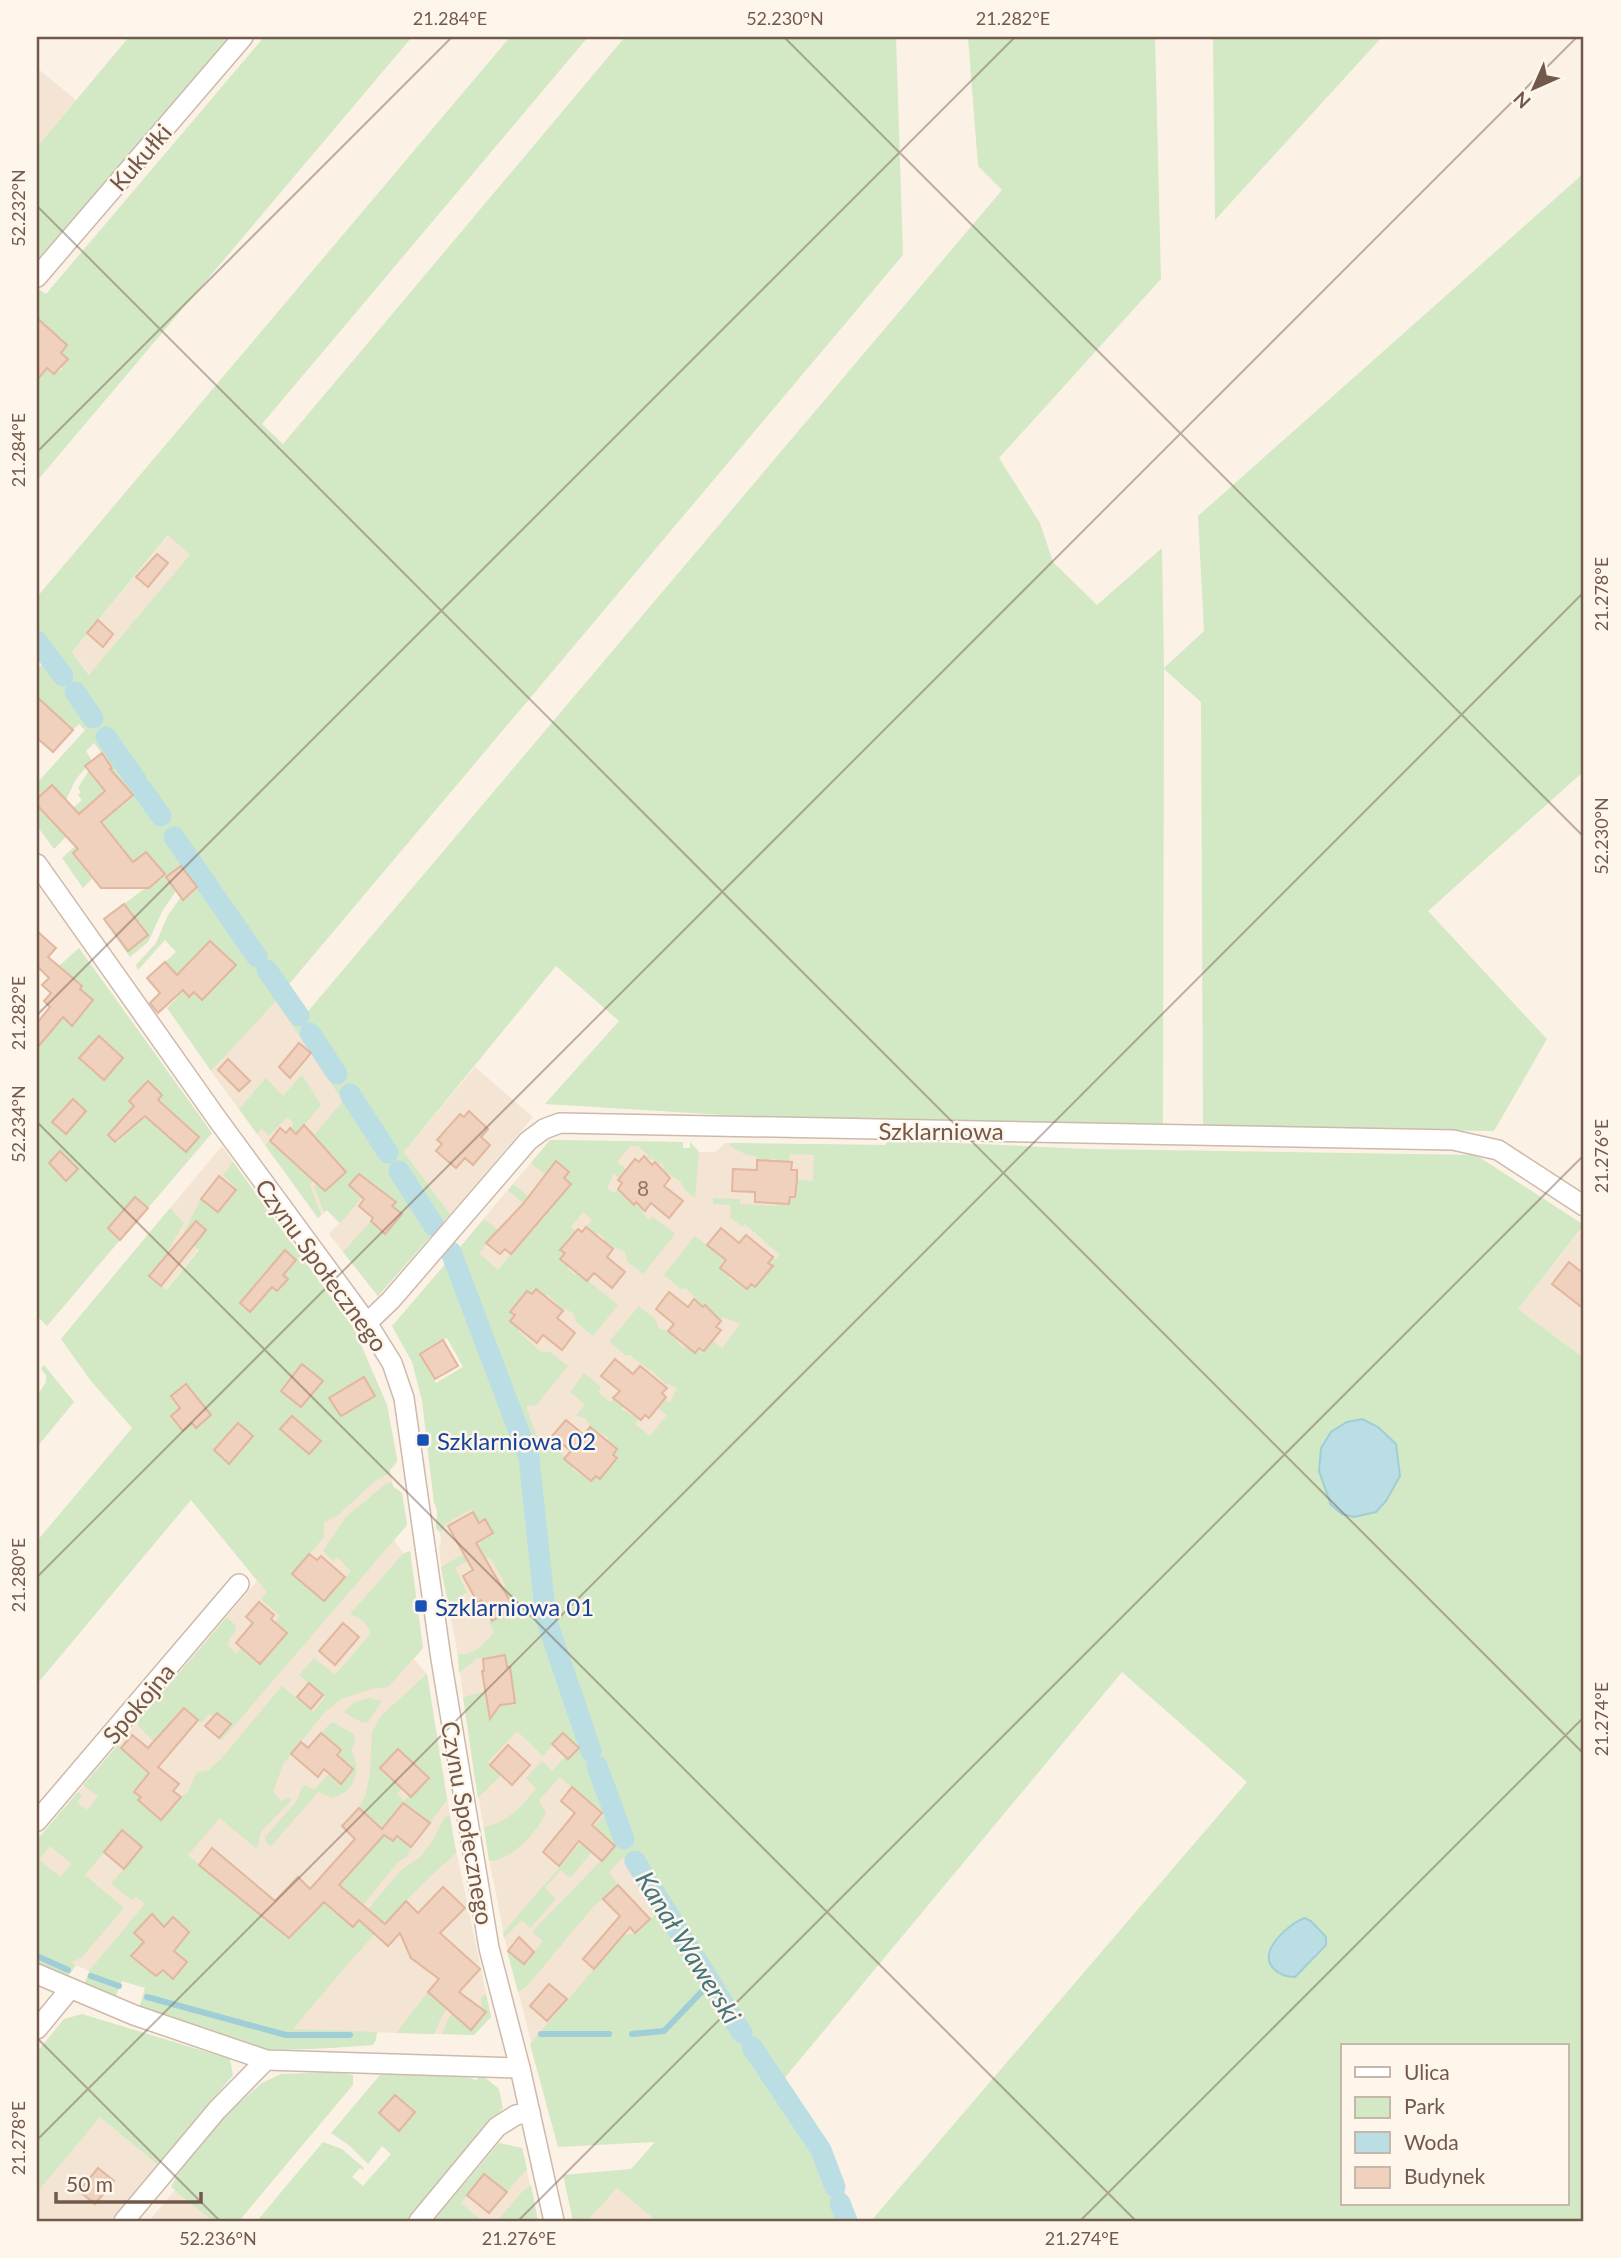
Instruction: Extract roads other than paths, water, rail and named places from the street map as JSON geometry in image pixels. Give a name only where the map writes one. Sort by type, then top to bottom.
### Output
[{"type":"street","name":"Kukułki","points":[[37,276],[243,37]]},
{"type":"street","name":"Czynu Społecznego","points":[[37,864],[218,1121],[367,1323],[392,1363],[404,1398],[441,1659],[489,1948],[520,2068],[554,2221]]},
{"type":"street","name":"Szklarniowa","points":[[367,1323],[407,1283],[528,1141],[544,1129],[560,1123],[1453,1140],[1498,1150],[1584,1206]]},
{"type":"street","name":"Spokojna","points":[[37,1821],[239,1584]]},
{"type":"street","points":[[37,1974],[134,2015],[266,2060],[520,2068]]},
{"type":"street","points":[[37,2029],[70,1989]]},
{"type":"street","points":[[124,2221],[217,2110],[266,2060]]},
{"type":"street","points":[[419,2221],[497,2127],[516,2115],[530,2112]]},
{"type":"water","points":[[1362,1419],[1378,1427],[1396,1444],[1400,1476],[1386,1501],[1376,1512],[1354,1517],[1342,1514],[1331,1505],[1319,1471],[1321,1448],[1331,1432],[1347,1422]]},
{"type":"water","points":[[1305,1918],[1326,1937],[1326,1945],[1295,1977],[1289,1977],[1274,1969],[1269,1955],[1283,1932]]},
{"type":"waterway","name":"Kanał Wawerski","points":[[37,641],[63,676]]},
{"type":"waterway","name":"Kanał Wawerski","points":[[75,692],[93,718]]},
{"type":"waterway","name":"Kanał Wawerski","points":[[106,737],[136,780]]},
{"type":"waterway","name":"Kanał Wawerski","points":[[142,789],[161,816]]},
{"type":"waterway","name":"Kanał Wawerski","points":[[174,837],[257,957]]},
{"type":"waterway","name":"Kanał Wawerski","points":[[267,970],[299,1016]]},
{"type":"waterway","name":"Kanał Wawerski","points":[[310,1033],[337,1074]]},
{"type":"waterway","name":"Kanał Wawerski","points":[[350,1094],[388,1153]]},
{"type":"waterway","name":"Kanał Wawerski","points":[[399,1171],[434,1226]]},
{"type":"waterway","name":"Kanał Wawerski","points":[[451,1252],[529,1458],[546,1619],[591,1751]]},
{"type":"waterway","name":"Kanał Wawerski","points":[[597,1766],[624,1839]]},
{"type":"waterway","name":"Kanał Wawerski","points":[[635,1861],[742,2033]]},
{"type":"waterway","points":[[37,1956],[68,1970]]},
{"type":"waterway","points":[[91,1976],[119,1986]]},
{"type":"waterway","points":[[632,2034],[664,2031],[710,1983]]},
{"type":"waterway","points":[[147,1997],[286,2035],[350,2035]]},
{"type":"waterway","points":[[541,2034],[609,2034]]},
{"type":"waterway","name":"Kanał Wawerski","points":[[752,2047],[821,2150],[835,2187]]},
{"type":"waterway","name":"Kanał Wawerski","points":[[840,2203],[847,2221]]},
{"type":"place","name":"Szklarniowa 02","points":[[423,1440]]},
{"type":"place","name":"Szklarniowa 01","points":[[421,1606]]}]
